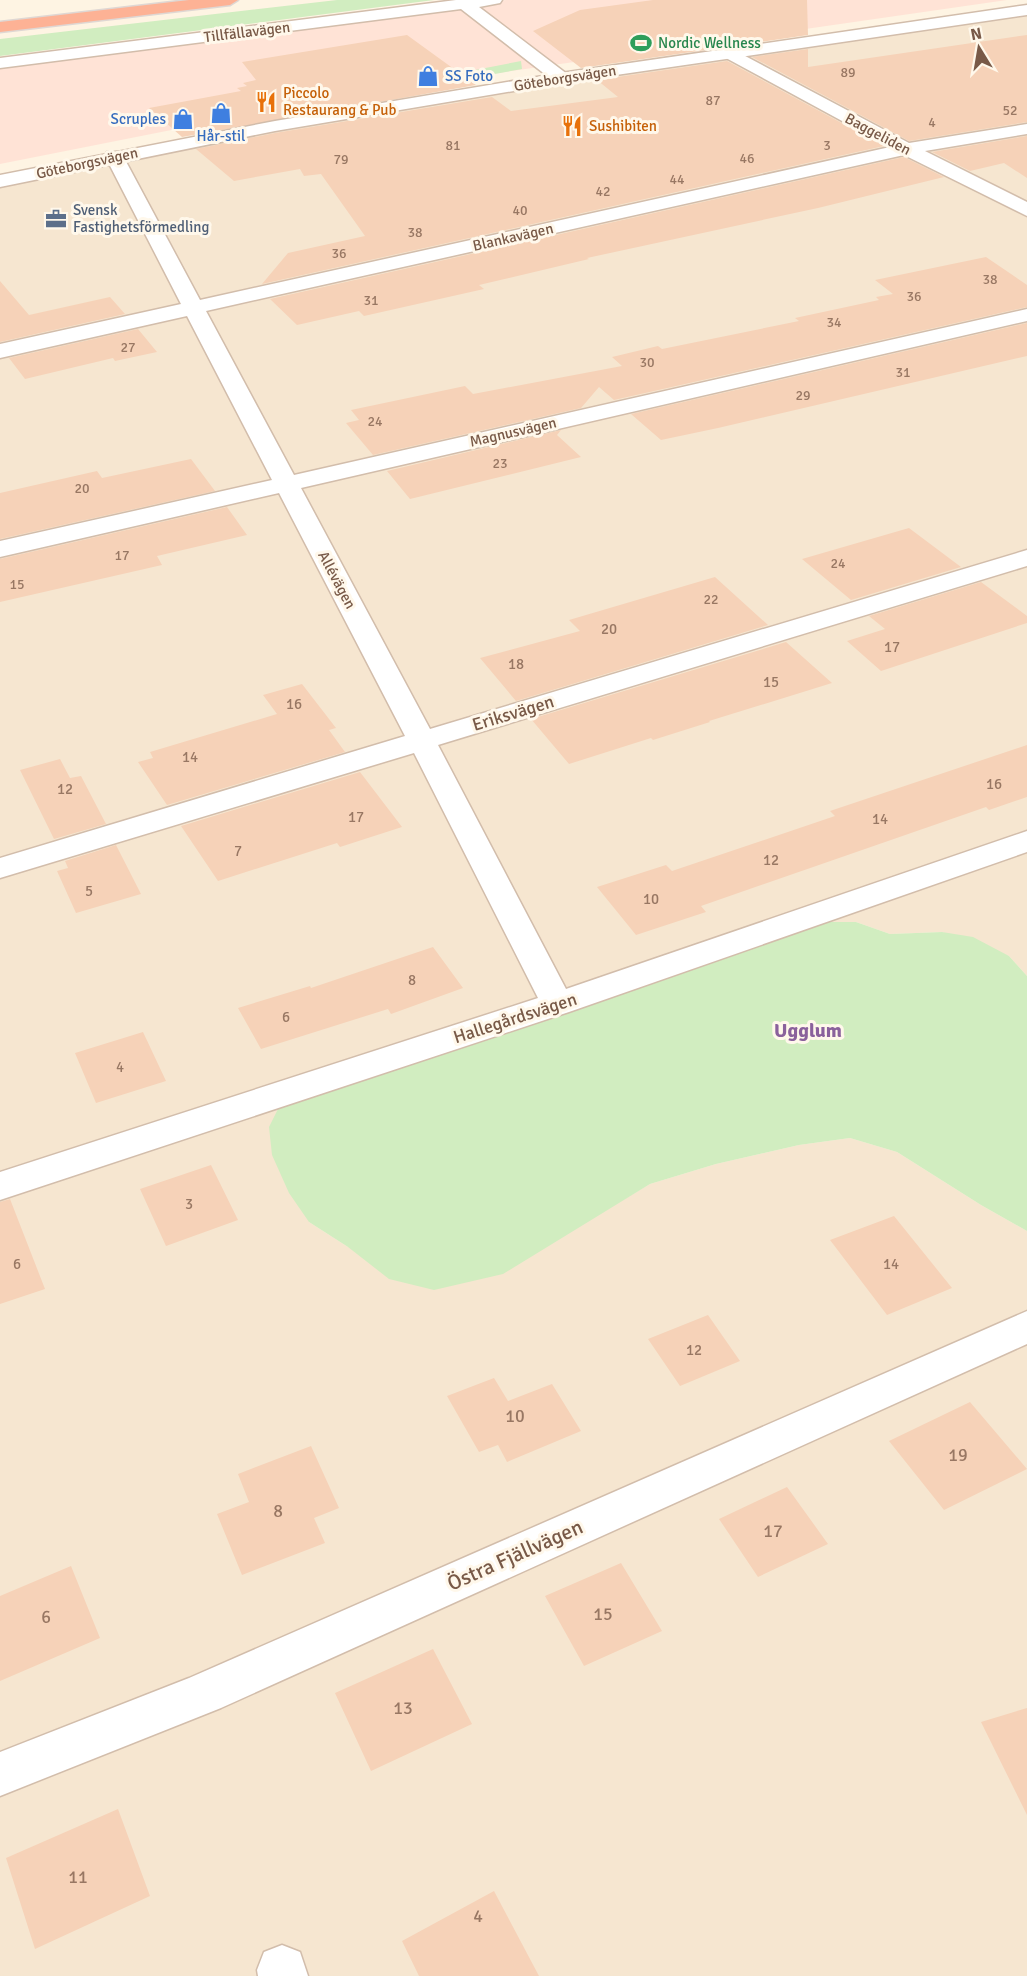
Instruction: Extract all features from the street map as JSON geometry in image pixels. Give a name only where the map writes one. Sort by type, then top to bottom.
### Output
[{"type":"highway","points":[[0,27],[230,0]]},
{"type":"street","name":"Tillfällavägen","points":[[0,63],[494,0]]},
{"type":"street","points":[[465,4],[561,78]]},
{"type":"street","name":"Göteborgsvägen","points":[[0,181],[114,156],[275,126],[561,78],[1027,10]]},
{"type":"street","name":"Baggeliden","points":[[732,54],[752,67],[907,149],[1027,210]]},
{"type":"street","name":"Blankavägen","points":[[0,351],[907,149],[1027,129]]},
{"type":"street","name":"Allévägen","points":[[114,156],[422,741],[557,1004]]},
{"type":"street","name":"Magnusvägen","points":[[0,549],[1027,315]]},
{"type":"street","name":"Eriksvägen","points":[[0,868],[1027,558]]},
{"type":"street","name":"Hallegårdsvägen","points":[[0,1186],[557,1004],[1027,841]]},
{"type":"street","name":"Östra Fjällvägen","points":[[0,1774],[205,1692],[1027,1327]]},
{"type":"shaded area","points":[[506,0],[1007,0],[484,75],[242,116],[0,164],[0,67],[418,15]]},
{"type":"shaded area","points":[[1027,12],[1027,976],[1009,956],[942,932],[890,934],[856,922],[309,1222],[348,1247],[589,1220],[650,1184],[716,1164],[799,1145],[850,1138],[897,1152],[1027,1231],[1027,1976],[0,1976],[0,184],[244,134],[625,71]]},
{"type":"green space","points":[[337,0],[434,0],[0,56],[0,39]]},
{"type":"green space","points":[[521,61],[522,69],[478,77],[471,73],[475,70]]},
{"type":"green space","points":[[821,922],[856,922],[890,934],[942,932],[973,937],[1009,956],[1027,976],[1027,1231],[897,1152],[850,1138],[799,1145],[716,1164],[650,1184],[503,1274],[434,1290],[389,1279],[348,1247],[309,1222],[289,1193],[272,1155],[269,1127],[278,1109],[312,1091]]},
{"type":"building","points":[[653,0],[807,0],[808,35],[581,68],[533,31],[580,10]]},
{"type":"building","points":[[407,35],[476,85],[182,137],[149,108],[241,91],[237,88],[247,86],[243,83],[256,80],[242,62]]},
{"type":"building","points":[[1027,35],[1027,122],[909,141],[752,57],[808,49],[808,67]]},
{"type":"building","points":[[727,61],[884,146],[262,284],[288,253],[365,236],[321,174],[304,176],[300,169],[234,181],[196,149],[275,133],[492,97],[511,111],[618,97],[597,80]]},
{"type":"building","points":[[1027,136],[1027,178],[1004,163],[970,171],[932,152]]},
{"type":"building","points":[[904,157],[944,177],[818,208],[587,258],[589,259],[479,285],[484,289],[364,316],[359,311],[297,325],[270,299]]},
{"type":"building","points":[[986,257],[1027,285],[1027,307],[614,400],[599,387],[581,408],[373,455],[346,423],[359,420],[351,410],[465,386],[473,394],[622,366],[612,357],[658,346],[662,349],[799,321],[795,318],[879,300],[876,297],[893,294],[875,280]]},
{"type":"building","points":[[0,281],[29,315],[110,297],[125,314],[0,342]]},
{"type":"building","points":[[1027,323],[1027,356],[718,428],[661,440],[631,414]]},
{"type":"building","points":[[138,329],[157,352],[115,361],[113,358],[25,379],[9,358]]},
{"type":"building","points":[[561,430],[557,435],[581,457],[410,499],[387,471]]},
{"type":"building","points":[[191,459],[215,491],[0,539],[0,493],[97,471],[102,478]]},
{"type":"building","points":[[227,507],[247,535],[157,556],[162,565],[0,602],[0,559]]},
{"type":"building","points":[[909,528],[961,567],[851,600],[802,559]]},
{"type":"building","points":[[715,577],[768,625],[516,701],[480,658],[580,631],[569,620]]},
{"type":"building","points":[[981,582],[1027,616],[1027,623],[881,671],[847,641],[885,629],[869,616]]},
{"type":"building","points":[[786,642],[832,683],[569,764],[531,719]]},
{"type":"building","points":[[302,684],[336,728],[329,730],[345,752],[167,805],[138,762],[153,758],[150,752],[277,714],[263,695]]},
{"type":"building","points":[[1027,745],[1027,797],[989,810],[986,807],[701,906],[706,912],[636,935],[597,887],[666,865],[672,871],[835,816],[830,811]]},
{"type":"building","points":[[60,759],[70,778],[81,776],[106,824],[54,839],[20,770]]},
{"type":"building","points":[[360,772],[402,827],[340,847],[337,843],[218,881],[181,826]]},
{"type":"building","points":[[116,845],[141,894],[76,913],[57,871],[68,868],[65,861]]},
{"type":"building","points":[[433,947],[463,988],[391,1014],[388,1009],[261,1049],[238,1008],[310,986],[311,988]]},
{"type":"building","points":[[143,1032],[166,1081],[96,1103],[75,1053]]},
{"type":"building","points":[[211,1165],[238,1220],[166,1246],[140,1189]]},
{"type":"building","points":[[10,1199],[45,1289],[0,1304],[0,1202]]},
{"type":"building","points":[[894,1216],[952,1288],[887,1315],[830,1240]]},
{"type":"building","points":[[708,1315],[740,1361],[680,1386],[648,1339]]},
{"type":"building","points":[[494,1378],[508,1401],[552,1384],[581,1431],[507,1462],[498,1445],[479,1452],[447,1396]]},
{"type":"building","points":[[970,1402],[1027,1469],[944,1510],[889,1441]]},
{"type":"building","points":[[311,1446],[339,1508],[314,1518],[325,1543],[242,1575],[217,1514],[249,1502],[238,1474]]},
{"type":"building","points":[[787,1487],[828,1544],[758,1577],[719,1519]]},
{"type":"building","points":[[621,1563],[662,1631],[584,1666],[545,1596]]},
{"type":"building","points":[[71,1566],[100,1638],[0,1681],[0,1596]]},
{"type":"building","points":[[433,1649],[472,1724],[371,1771],[335,1693]]},
{"type":"building","points":[[1027,1708],[1027,1815],[981,1722]]},
{"type":"building","points":[[118,1809],[150,1896],[35,1949],[6,1858]]},
{"type":"building","points":[[494,1891],[539,1976],[419,1976],[402,1941]]},
{"type":"place","name":"Nordic Wellness","points":[[641,43]]},
{"type":"place","name":"SS Foto","points":[[428,76]]},
{"type":"place","name":"Piccolo Restaurang & Pub","points":[[266,102]]},
{"type":"place","name":"Hår-stil","points":[[221,113]]},
{"type":"place","name":"Scruples","points":[[183,119]]},
{"type":"place","name":"Sushibiten","points":[[572,126]]},
{"type":"place","name":"Svensk Fastighetsförmedling","points":[[56,219]]},
{"type":"district","name":"Ugglum","points":[[808,1030]]}]
